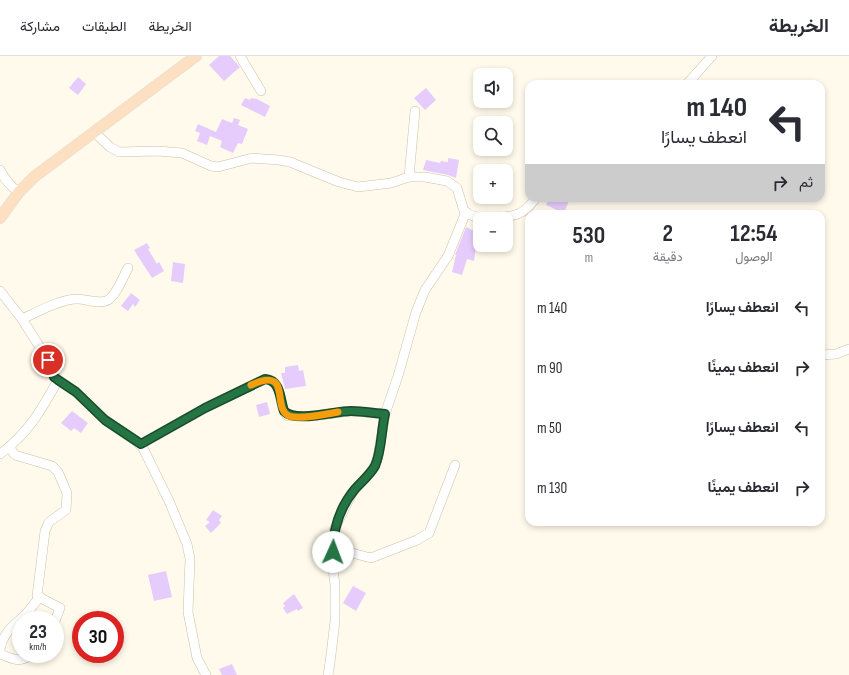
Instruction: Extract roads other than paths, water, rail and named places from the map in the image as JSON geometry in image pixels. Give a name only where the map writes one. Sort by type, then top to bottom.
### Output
[{"type":"main road","points":[[0,218],[19,192],[34,177],[196,56]]},
{"type":"street","points":[[240,56],[261,91]]},
{"type":"street","points":[[691,80],[712,56]]},
{"type":"street","points":[[409,177],[415,111]]},
{"type":"street","points":[[94,132],[110,147],[119,152],[182,153],[211,166],[218,167],[252,158],[279,160],[290,162],[339,182],[358,187],[391,183],[409,177],[425,177],[447,181],[453,183],[458,190],[461,202],[466,212],[475,217],[505,217],[525,210],[532,202]]},
{"type":"street","points":[[0,170],[12,187],[19,192]]},
{"type":"street","points":[[328,675],[335,621],[334,530],[352,493],[370,474],[375,465],[378,457],[385,414],[397,382],[418,307],[425,290],[448,256],[466,212]]},
{"type":"street","points":[[22,319],[69,300],[79,298],[99,302],[107,300],[115,292],[128,268]]},
{"type":"street","points":[[0,291],[22,319],[48,360],[54,377],[76,392],[105,420],[141,444],[158,478],[187,544],[190,559],[188,612],[197,658],[206,675]]},
{"type":"street","points":[[825,355],[836,354],[849,349]]},
{"type":"street","points":[[141,444],[205,408],[265,379],[271,380],[277,386],[284,411],[290,416],[312,416],[351,411],[385,414]]},
{"type":"street","points":[[0,454],[30,426],[43,407],[58,380]]},
{"type":"street","points":[[9,447],[16,455],[52,466],[58,472],[67,493],[66,510],[49,522],[45,531],[37,596],[60,608],[59,611]]},
{"type":"street","points":[[333,548],[371,558],[417,540],[428,532],[455,465]]},
{"type":"street","points":[[0,650],[1,641],[16,621],[24,617],[40,597]]},
{"type":"street","points":[[0,654],[12,659]]}]
